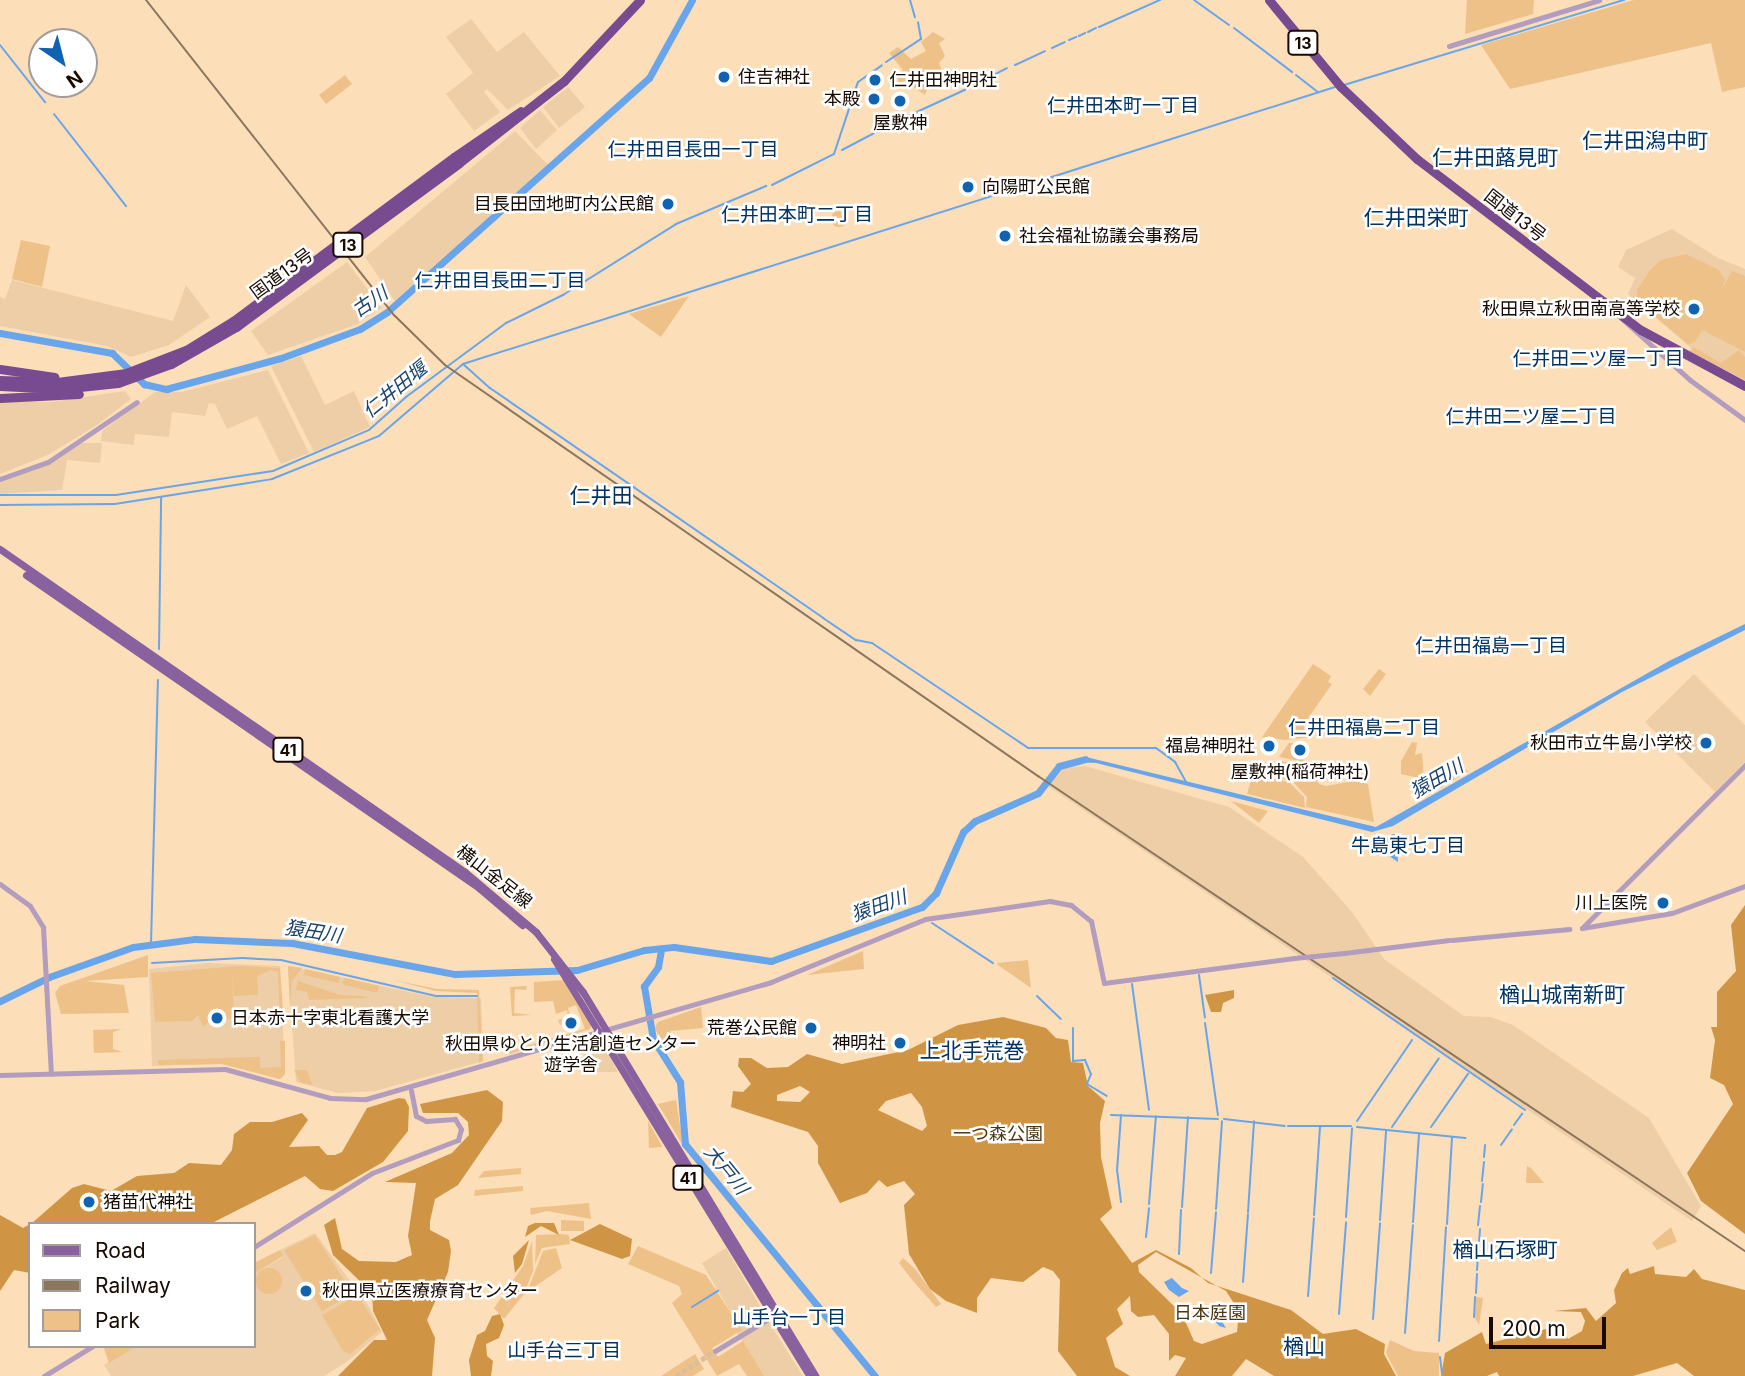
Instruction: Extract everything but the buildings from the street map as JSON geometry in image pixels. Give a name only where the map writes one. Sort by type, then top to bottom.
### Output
[{"type":"highway","name":"国道13号","points":[[1,383],[61,390],[118,383],[235,324],[546,95],[591,54],[640,0]]},
{"type":"highway","name":"国道13号","points":[[1269,0],[1340,86],[1417,159],[1619,315],[1680,352],[1745,386]]},
{"type":"highway","name":"13","points":[[0,369],[87,380]]},
{"type":"highway","name":"国道13号","points":[[1,383],[129,376]]},
{"type":"highway","name":"13","points":[[0,398],[48,398],[97,391],[118,383]]},
{"type":"main road","name":"横山金足線","points":[[0,549],[481,884],[527,923],[570,977],[605,1032],[810,1376]]},
{"type":"main road","name":"横山金足線","points":[[0,556],[479,888],[531,933],[562,966]]},
{"type":"main road","name":"横山金足線","points":[[774,1315],[816,1376]]},
{"type":"street","points":[[1449,46],[1599,0]]},
{"type":"street","points":[[1619,315],[1678,370],[1745,420]]},
{"type":"street","points":[[1678,370],[1680,352]]},
{"type":"street","points":[[0,479],[48,461],[137,402]]},
{"type":"street","points":[[1745,765],[1582,928],[1672,913],[1745,886]]},
{"type":"street","points":[[0,884],[40,920],[47,974],[51,1074]]},
{"type":"street","points":[[0,1074],[225,1069],[353,1101],[411,1090],[800,973],[925,919],[1050,901],[1071,905],[1091,921],[1104,983],[1294,958],[1569,929]]},
{"type":"street","points":[[256,1246],[372,1173],[458,1139],[461,1129],[455,1119],[426,1121],[416,1116],[411,1090]]},
{"type":"street","points":[[715,1352],[774,1315]]},
{"type":"street","points":[[44,1376],[90,1348]]},
{"type":"shaded area","points":[[471,19],[497,52],[524,32],[560,76],[508,110],[487,89],[484,92],[500,112],[474,131],[446,94],[473,73],[446,37]]},
{"type":"shaded area","points":[[568,87],[585,107],[559,128],[543,107]]},
{"type":"shaded area","points":[[540,110],[557,130],[536,149],[520,128]]},
{"type":"shaded area","points":[[515,131],[548,165],[395,301],[365,257]]},
{"type":"shaded area","name":"秋田県立秋田南高等学校","points":[[1672,229],[1718,258],[1745,269],[1745,380],[1689,352],[1691,348],[1628,294],[1635,278],[1618,267],[1626,250]]},
{"type":"shaded area","points":[[347,262],[382,308],[355,325],[268,355],[251,331]]},
{"type":"shaded area","points":[[12,280],[173,321],[186,285],[210,317],[169,345],[131,357],[107,346],[0,326],[0,297],[5,299]]},
{"type":"shaded area","points":[[301,356],[325,405],[354,391],[370,427],[314,452],[271,366]]},
{"type":"shaded area","points":[[268,370],[309,453],[281,464],[257,416],[227,429],[215,404],[209,403],[205,416],[172,412],[169,437],[135,434],[134,445],[101,441],[102,431],[155,392],[182,392]]},
{"type":"shaded area","points":[[125,391],[131,399],[97,425],[48,455],[0,474],[0,400],[51,402]]},
{"type":"shaded area","points":[[82,443],[102,443],[100,463],[67,460],[62,490],[0,494],[0,481],[44,465]]},
{"type":"shaded area","name":"秋田市立牛島小学校","points":[[1694,674],[1745,725],[1745,762],[1715,792],[1645,722]]},
{"type":"shaded area","points":[[1085,766],[1229,807],[1303,857],[1352,912],[1384,959],[1464,1016],[1491,1017],[1513,1025],[1649,1118],[1701,1206],[1692,1221],[1048,786],[1058,769]]},
{"type":"shaded area","name":"日本赤十字東北看護大学","points":[[208,963],[280,966],[285,1074],[280,1079],[222,1064],[152,1066],[149,969]]},
{"type":"shaded area","points":[[288,966],[433,997],[481,998],[483,1061],[375,1091],[338,1093],[296,1082]]},
{"type":"shaded area","points":[[601,1040],[618,1072],[587,1072],[583,1043]]},
{"type":"shaded area","name":"秋田県立医療療育センター","points":[[315,1233],[370,1308],[382,1332],[348,1361],[324,1376],[111,1376],[104,1365],[130,1348],[256,1348],[256,1273],[283,1257],[280,1250]]},
{"type":"shaded area","points":[[726,1248],[803,1376],[764,1376],[737,1333],[741,1330],[702,1263]]},
{"type":"green space","points":[[1467,0],[1534,0],[1533,14],[1465,34]]},
{"type":"green space","points":[[1634,0],[1745,0],[1745,87],[1722,92],[1711,43],[1510,89],[1481,45]]},
{"type":"green space","points":[[933,32],[945,39],[939,43],[945,56],[939,63],[943,74],[950,72],[951,77],[930,82],[925,95],[904,81],[899,83],[896,74],[903,70],[889,53],[898,47],[911,59],[926,51],[921,42]]},
{"type":"green space","points":[[345,75],[352,84],[326,104],[319,95]]},
{"type":"green space","points":[[836,211],[842,211],[847,219],[845,225],[836,227],[831,222],[831,216]]},
{"type":"green space","points":[[21,240],[50,246],[42,287],[12,279]]},
{"type":"green space","name":"秋田県立秋田南高等学校","points":[[1686,254],[1719,270],[1725,280],[1721,291],[1732,271],[1745,276],[1745,352],[1702,330],[1695,342],[1688,344],[1637,301],[1637,290],[1651,269],[1661,260]]},
{"type":"green space","points":[[689,296],[661,337],[629,314]]},
{"type":"green space","points":[[1693,347],[1721,363],[1739,350],[1745,357],[1745,380],[1691,352]]},
{"type":"green space","points":[[1313,664],[1331,676],[1328,682],[1332,684],[1304,724],[1304,731],[1312,737],[1285,740],[1262,737]]},
{"type":"green space","points":[[1379,669],[1386,674],[1370,696],[1363,689]]},
{"type":"green space","points":[[1412,742],[1417,743],[1415,755],[1422,753],[1424,779],[1401,774],[1401,761]]},
{"type":"green space","points":[[1289,743],[1297,743],[1304,762],[1279,757]]},
{"type":"green space","points":[[1450,759],[1468,771],[1441,788],[1433,783]]},
{"type":"green space","points":[[1280,761],[1307,765],[1319,784],[1326,786],[1354,781],[1368,784],[1374,822],[1306,807],[1307,797],[1292,781],[1275,777]]},
{"type":"green space","points":[[1279,779],[1290,783],[1304,797],[1305,808],[1247,794],[1251,780]]},
{"type":"green space","points":[[1231,801],[1268,811],[1259,823]]},
{"type":"green space","points":[[1745,905],[1745,1234],[1701,1201],[1687,1173],[1733,1104],[1724,1085],[1710,1078],[1715,1040],[1711,1027],[1717,1027],[1717,992],[1736,971],[1731,925]]},
{"type":"green space","points":[[863,951],[864,969],[807,975]]},
{"type":"green space","points":[[148,955],[148,977],[85,981],[124,985],[129,1013],[61,1014],[55,993],[60,986]]},
{"type":"green space","points":[[1028,960],[1031,988],[997,963]]},
{"type":"green space","points":[[238,966],[280,968],[284,1025],[280,1026],[278,972],[271,970],[257,976],[258,995],[234,996],[232,973],[234,1015],[230,1019],[211,1020],[203,1027],[198,1015],[192,1021],[155,1022],[151,973]]},
{"type":"green space","points":[[288,966],[302,968],[292,981],[290,1010]]},
{"type":"green space","points":[[305,969],[340,977],[339,983],[304,975]]},
{"type":"green space","points":[[344,978],[379,986],[377,993],[342,984]]},
{"type":"green space","points":[[393,980],[437,989],[479,990],[483,1061],[479,1063],[477,993],[436,991]]},
{"type":"green space","points":[[564,980],[592,1024],[590,1029],[510,1054],[509,1051],[585,1029],[576,1005],[568,1008],[572,1021],[560,1025],[558,1020],[568,1017],[567,1010],[556,1014],[553,1001],[534,1002],[534,982]]},
{"type":"green space","points":[[298,981],[340,995],[368,998],[309,1000],[307,992],[296,990]]},
{"type":"green space","points":[[527,986],[526,990],[515,989],[514,1013],[531,1015],[512,1016],[510,987]]},
{"type":"green space","points":[[1234,990],[1234,998],[1223,1003],[1221,1012],[1211,1012],[1205,995]]},
{"type":"green space","points":[[701,1007],[703,1028],[670,1031],[671,1048],[664,1049],[655,1028],[658,1022]]},
{"type":"green space","name":"一つ森公園","points":[[1003,1017],[1046,1028],[1056,1038],[1068,1040],[1071,1062],[1083,1063],[1088,1086],[1105,1101],[1100,1123],[1101,1157],[1112,1208],[1100,1219],[1132,1263],[1156,1250],[1191,1268],[1202,1277],[1156,1252],[1138,1265],[1139,1272],[1182,1314],[1194,1341],[1202,1344],[1237,1332],[1239,1311],[1226,1291],[1217,1286],[1291,1310],[1323,1334],[1356,1329],[1385,1344],[1384,1354],[1396,1376],[1274,1376],[1246,1359],[1232,1376],[1175,1376],[1186,1358],[1175,1355],[1169,1361],[1169,1334],[1154,1315],[1138,1317],[1131,1311],[1130,1296],[1117,1309],[1123,1324],[1106,1338],[1115,1367],[1130,1376],[1077,1376],[1058,1351],[1060,1280],[1053,1271],[1043,1267],[1023,1282],[991,1278],[977,1298],[977,1313],[946,1301],[930,1289],[909,1254],[904,1205],[915,1194],[904,1181],[887,1187],[879,1180],[867,1193],[840,1203],[818,1163],[818,1146],[808,1132],[731,1107],[733,1091],[743,1092],[751,1084],[738,1066],[739,1058],[751,1058],[767,1068],[788,1067],[807,1054],[842,1064],[908,1050],[958,1025]],"holes":[[[800,1086],[810,1092],[800,1102],[777,1101],[777,1095]],[[911,1093],[922,1107],[927,1126],[922,1131],[878,1110],[886,1101]]]},
{"type":"green space","points":[[122,1029],[113,1032],[113,1049],[123,1052],[94,1053],[93,1030]]},
{"type":"green space","points":[[280,1041],[285,1041],[285,1074],[280,1079],[222,1064],[158,1065],[158,1060],[260,1057],[260,1068],[281,1067]]},
{"type":"green space","points":[[294,1070],[307,1070],[312,1085],[300,1082]]},
{"type":"green space","points":[[487,1090],[503,1102],[502,1121],[458,1185],[435,1199],[430,1221],[430,1230],[449,1240],[451,1251],[448,1272],[427,1320],[435,1338],[432,1376],[338,1376],[374,1340],[387,1340],[373,1311],[372,1293],[333,1255],[324,1225],[335,1218],[342,1249],[359,1261],[396,1262],[412,1255],[408,1236],[416,1183],[385,1182],[452,1153],[469,1135],[468,1122],[458,1113],[423,1113],[420,1104]]},
{"type":"green space","points":[[399,1098],[405,1099],[409,1107],[408,1131],[383,1162],[333,1191],[320,1189],[305,1176],[214,1222],[33,1222],[72,1188],[84,1184],[111,1191],[137,1176],[174,1173],[189,1163],[221,1165],[232,1150],[234,1134],[250,1122],[272,1122],[302,1113],[308,1120],[289,1147],[319,1146],[327,1155],[335,1155],[342,1152],[367,1108]]},
{"type":"green space","points":[[676,1100],[683,1144],[658,1104]]},
{"type":"green space","points":[[648,1121],[662,1146],[662,1147],[649,1148]]},
{"type":"green space","points":[[1527,1166],[1531,1168],[1544,1183],[1526,1183]]},
{"type":"green space","points":[[521,1168],[521,1174],[478,1178],[484,1171]]},
{"type":"green space","points":[[523,1186],[523,1191],[474,1196],[475,1190]]},
{"type":"green space","points":[[589,1203],[591,1219],[547,1211],[531,1215],[530,1208]]},
{"type":"green space","points":[[0,1215],[23,1228],[28,1225],[28,1273],[14,1270],[0,1291]]},
{"type":"green space","points":[[561,1220],[584,1221],[584,1231],[561,1231]]},
{"type":"green space","points":[[535,1223],[554,1223],[559,1235],[541,1226],[525,1237],[528,1226]]},
{"type":"green space","points":[[600,1224],[632,1239],[630,1256],[622,1259],[570,1240]]},
{"type":"green space","points":[[1671,1227],[1677,1242],[1657,1250],[1652,1243]]},
{"type":"green space","points":[[315,1235],[353,1294],[322,1311],[284,1250]]},
{"type":"green space","points":[[536,1235],[569,1235],[570,1244],[542,1248],[535,1264]]},
{"type":"green space","points":[[529,1240],[522,1264],[515,1273],[513,1256]]},
{"type":"green space","points":[[532,1241],[533,1271],[524,1294],[504,1319],[494,1308],[523,1266]]},
{"type":"green space","points":[[638,1246],[706,1275],[742,1330],[712,1348],[718,1357],[743,1341],[764,1376],[747,1376],[739,1364],[717,1376],[672,1303],[682,1294],[679,1286],[628,1264]]},
{"type":"green space","points":[[556,1248],[562,1268],[527,1292],[543,1251]]},
{"type":"green space","points":[[280,1250],[283,1256],[256,1273],[256,1262]]},
{"type":"green space","points":[[903,1258],[916,1270],[941,1304],[936,1307],[913,1281],[899,1263]]},
{"type":"green space","points":[[1654,1266],[1655,1274],[1686,1277],[1694,1269],[1702,1279],[1745,1290],[1745,1376],[1694,1376],[1677,1363],[1633,1376],[1499,1376],[1497,1372],[1487,1376],[1441,1376],[1445,1353],[1482,1332],[1486,1344],[1546,1329],[1549,1337],[1565,1333],[1568,1339],[1582,1331],[1585,1321],[1581,1312],[1554,1311],[1586,1308],[1596,1321],[1616,1303],[1614,1290],[1622,1273],[1628,1268],[1630,1274]]},
{"type":"green space","points":[[269,1268],[278,1272],[282,1281],[278,1290],[269,1294],[260,1290],[256,1281],[260,1272]]},
{"type":"green space","points":[[357,1295],[380,1329],[350,1354],[343,1351],[322,1315]]},
{"type":"green space","points":[[1476,1297],[1483,1298],[1479,1325],[1475,1318]]},
{"type":"green space","points":[[500,1314],[504,1325],[499,1338],[486,1344],[487,1356],[493,1361],[491,1376],[471,1376],[469,1360],[477,1335],[485,1331],[492,1316]]},
{"type":"green space","points":[[1390,1340],[1414,1351],[1439,1353],[1439,1376],[1398,1376],[1386,1353]]},
{"type":"green space","points":[[104,1348],[134,1348],[109,1363]]},
{"type":"green space","points":[[695,1354],[704,1369],[693,1376],[661,1376]]},
{"type":"water","points":[[1745,624],[1745,630],[1622,692],[1393,826],[1372,832],[1096,763],[1071,762],[1086,757],[1376,827],[1669,661]]},
{"type":"water","points":[[1393,834],[1397,835],[1398,862],[1389,856],[1394,849],[1381,840]]},
{"type":"water","points":[[1172,1278],[1189,1291],[1179,1297],[1169,1290],[1164,1282]]},
{"type":"water","points":[[1213,1305],[1225,1307],[1221,1320],[1226,1328],[1219,1326],[1206,1311]]},
{"type":"waterway","name":"古川","points":[[0,333],[112,353],[144,384],[166,389],[281,358],[360,329],[387,312],[649,78],[692,0]]},
{"type":"waterway","name":"仁井田堰","points":[[910,0],[915,17]]},
{"type":"waterway","points":[[1099,27],[1160,0]]},
{"type":"waterway","points":[[1194,0],[1229,25]]},
{"type":"waterway","points":[[1344,85],[1624,0]]},
{"type":"waterway","name":"仁井田堰","points":[[886,62],[921,39],[918,22]]},
{"type":"waterway","points":[[1088,32],[1096,28]]},
{"type":"waterway","points":[[1234,28],[1292,72]]},
{"type":"waterway","points":[[1079,36],[1085,33]]},
{"type":"waterway","points":[[1069,40],[1076,37]]},
{"type":"waterway","points":[[1052,48],[1065,42]]},
{"type":"waterway","points":[[0,45],[45,102]]},
{"type":"waterway","points":[[1015,65],[1045,51]]},
{"type":"waterway","name":"仁井田堰","points":[[772,185],[834,154],[858,82],[882,65]]},
{"type":"waterway","points":[[974,85],[1007,68]]},
{"type":"waterway","points":[[1296,75],[1318,92]]},
{"type":"waterway","points":[[0,505],[115,504],[272,479],[379,436],[463,364],[1335,87]]},
{"type":"waterway","points":[[908,116],[969,88]]},
{"type":"waterway","points":[[54,114],[126,206]]},
{"type":"waterway","points":[[842,150],[903,118]]},
{"type":"waterway","name":"仁井田堰","points":[[0,495],[116,495],[273,471],[369,430],[406,397],[506,323],[563,295],[676,224],[766,186]]},
{"type":"waterway","points":[[463,364],[490,388],[823,618],[856,640],[872,643],[1028,748],[1156,748],[1175,762],[1187,784]]},
{"type":"waterway","points":[[159,649],[161,497]]},
{"type":"waterway","points":[[151,944],[158,680]]},
{"type":"waterway","name":"猿田川","points":[[0,1001],[49,977],[133,947],[195,939],[292,943],[455,974],[577,970],[644,950],[674,947],[771,961],[922,907],[936,893],[963,832],[975,821],[1038,793],[1059,766],[1085,759]]},
{"type":"waterway","points":[[932,923],[993,963]]},
{"type":"waterway","name":"大戸川","points":[[661,950],[658,967],[644,986],[653,1039],[680,1082],[685,1144],[875,1376]]},
{"type":"waterway","points":[[152,963],[242,958],[281,960],[436,996],[477,996]]},
{"type":"waterway","points":[[1199,975],[1205,1018]]},
{"type":"waterway","points":[[1333,978],[1525,1110]]},
{"type":"waterway","points":[[1132,984],[1149,1110]]},
{"type":"waterway","points":[[1037,996],[1061,1019]]},
{"type":"waterway","points":[[1205,1023],[1218,1115]]},
{"type":"waterway","points":[[1073,1028],[1073,1061],[1085,1060],[1091,1074],[1087,1084],[1107,1096]]},
{"type":"waterway","points":[[1357,1121],[1412,1040]]},
{"type":"waterway","points":[[1392,1127],[1439,1058]]},
{"type":"waterway","points":[[1431,1127],[1468,1074]]},
{"type":"waterway","points":[[1514,1125],[1522,1114]]},
{"type":"waterway","points":[[1111,1115],[1218,1119]]},
{"type":"waterway","points":[[1121,1115],[1117,1171],[1121,1202]]},
{"type":"waterway","points":[[1149,1204],[1156,1116]]},
{"type":"waterway","points":[[1182,1207],[1188,1117]]},
{"type":"waterway","points":[[1224,1119],[1285,1126]]},
{"type":"waterway","points":[[1216,1209],[1222,1121]]},
{"type":"waterway","points":[[1248,1212],[1254,1121]]},
{"type":"waterway","points":[[1288,1126],[1351,1126]]},
{"type":"waterway","points":[[1314,1215],[1320,1126]]},
{"type":"waterway","points":[[1357,1127],[1465,1138]]},
{"type":"waterway","points":[[1346,1217],[1352,1128]]},
{"type":"waterway","points":[[1501,1145],[1512,1129]]},
{"type":"waterway","points":[[1380,1220],[1386,1131]]},
{"type":"waterway","points":[[1413,1222],[1419,1133]]},
{"type":"waterway","points":[[1447,1224],[1452,1137]]},
{"type":"waterway","points":[[1484,1157],[1485,1145]]},
{"type":"waterway","points":[[1482,1181],[1484,1162]]},
{"type":"waterway","points":[[1481,1202],[1483,1184]]},
{"type":"waterway","points":[[1478,1225],[1480,1206]]},
{"type":"waterway","points":[[1146,1237],[1149,1208]]},
{"type":"waterway","points":[[1179,1254],[1181,1210]]},
{"type":"waterway","points":[[1211,1273],[1216,1212]]},
{"type":"waterway","points":[[1243,1282],[1248,1214]]},
{"type":"waterway","points":[[1308,1296],[1314,1218]]},
{"type":"waterway","points":[[1339,1314],[1346,1222]]},
{"type":"waterway","points":[[1373,1319],[1380,1223]]},
{"type":"waterway","points":[[1405,1333],[1413,1225]]},
{"type":"waterway","points":[[1439,1341],[1446,1227]]},
{"type":"waterway","points":[[1477,1270],[1480,1229]]},
{"type":"waterway","points":[[1476,1293],[1477,1274]]},
{"type":"waterway","points":[[692,1307],[718,1291]]},
{"type":"waterway","points":[[1474,1317],[1475,1297]]},
{"type":"waterway","points":[[1440,1357],[1442,1373]]},
{"type":"tunnel","points":[[676,1376],[715,1351]]},
{"type":"railway","points":[[146,0],[395,316],[445,365],[1038,776],[1745,1251]]},
{"type":"place","name":"住吉神社","points":[[724,77]]},
{"type":"place","name":"仁井田神明社","points":[[875,80]]},
{"type":"place","name":"本殿","points":[[874,99]]},
{"type":"place","name":"屋敷神","points":[[900,101]]},
{"type":"place","name":"向陽町公民館","points":[[968,187]]},
{"type":"place","name":"目長田団地町内公民館","points":[[668,204]]},
{"type":"place","name":"社会福祉協議会事務局","points":[[1005,236]]},
{"type":"place","name":"秋田県立秋田南高等学校","points":[[1694,309]]},
{"type":"place","name":"秋田市立牛島小学校","points":[[1706,743]]},
{"type":"place","name":"福島神明社","points":[[1269,746]]},
{"type":"place","name":"屋敷神(稲荷神社)","points":[[1300,750]]},
{"type":"place","name":"川上医院","points":[[1663,903]]},
{"type":"place","name":"日本赤十字東北看護大学","points":[[217,1018]]},
{"type":"place","name":"秋田県ゆとり生活創造センター 遊学舎","points":[[571,1023]]},
{"type":"place","name":"荒巻公民館","points":[[811,1028]]},
{"type":"place","name":"神明社","points":[[900,1043]]},
{"type":"place","name":"猪苗代神社","points":[[89,1202]]},
{"type":"place","name":"秋田県立医療療育センター","points":[[306,1291]]},
{"type":"district","name":"仁井田本町一丁目","points":[[1123,106]]},
{"type":"district","name":"仁井田潟中町","points":[[1645,141]]},
{"type":"district","name":"仁井田目長田一丁目","points":[[693,150]]},
{"type":"district","name":"仁井田蕗見町","points":[[1495,158]]},
{"type":"district","name":"仁井田本町二丁目","points":[[797,215]]},
{"type":"district","name":"仁井田栄町","points":[[1416,218]]},
{"type":"district","name":"仁井田目長田二丁目","points":[[500,281]]},
{"type":"district","name":"仁井田二ツ屋一丁目","points":[[1598,359]]},
{"type":"district","name":"仁井田二ツ屋二丁目","points":[[1531,417]]},
{"type":"district","name":"仁井田","points":[[601,496]]},
{"type":"district","name":"仁井田福島一丁目","points":[[1491,646]]},
{"type":"district","name":"仁井田福島二丁目","points":[[1364,728]]},
{"type":"district","name":"牛島東七丁目","points":[[1408,846]]},
{"type":"district","name":"楢山城南新町","points":[[1562,995]]},
{"type":"district","name":"上北手荒巻","points":[[972,1051]]},
{"type":"district","name":"楢山石塚町","points":[[1505,1250]]},
{"type":"district","name":"山手台一丁目","points":[[789,1318]]},
{"type":"district","name":"楢山","points":[[1304,1347]]},
{"type":"district","name":"山手台三丁目","points":[[564,1351]]},
{"type":"park label","name":"日本庭園","points":[[1210,1313]]}]
